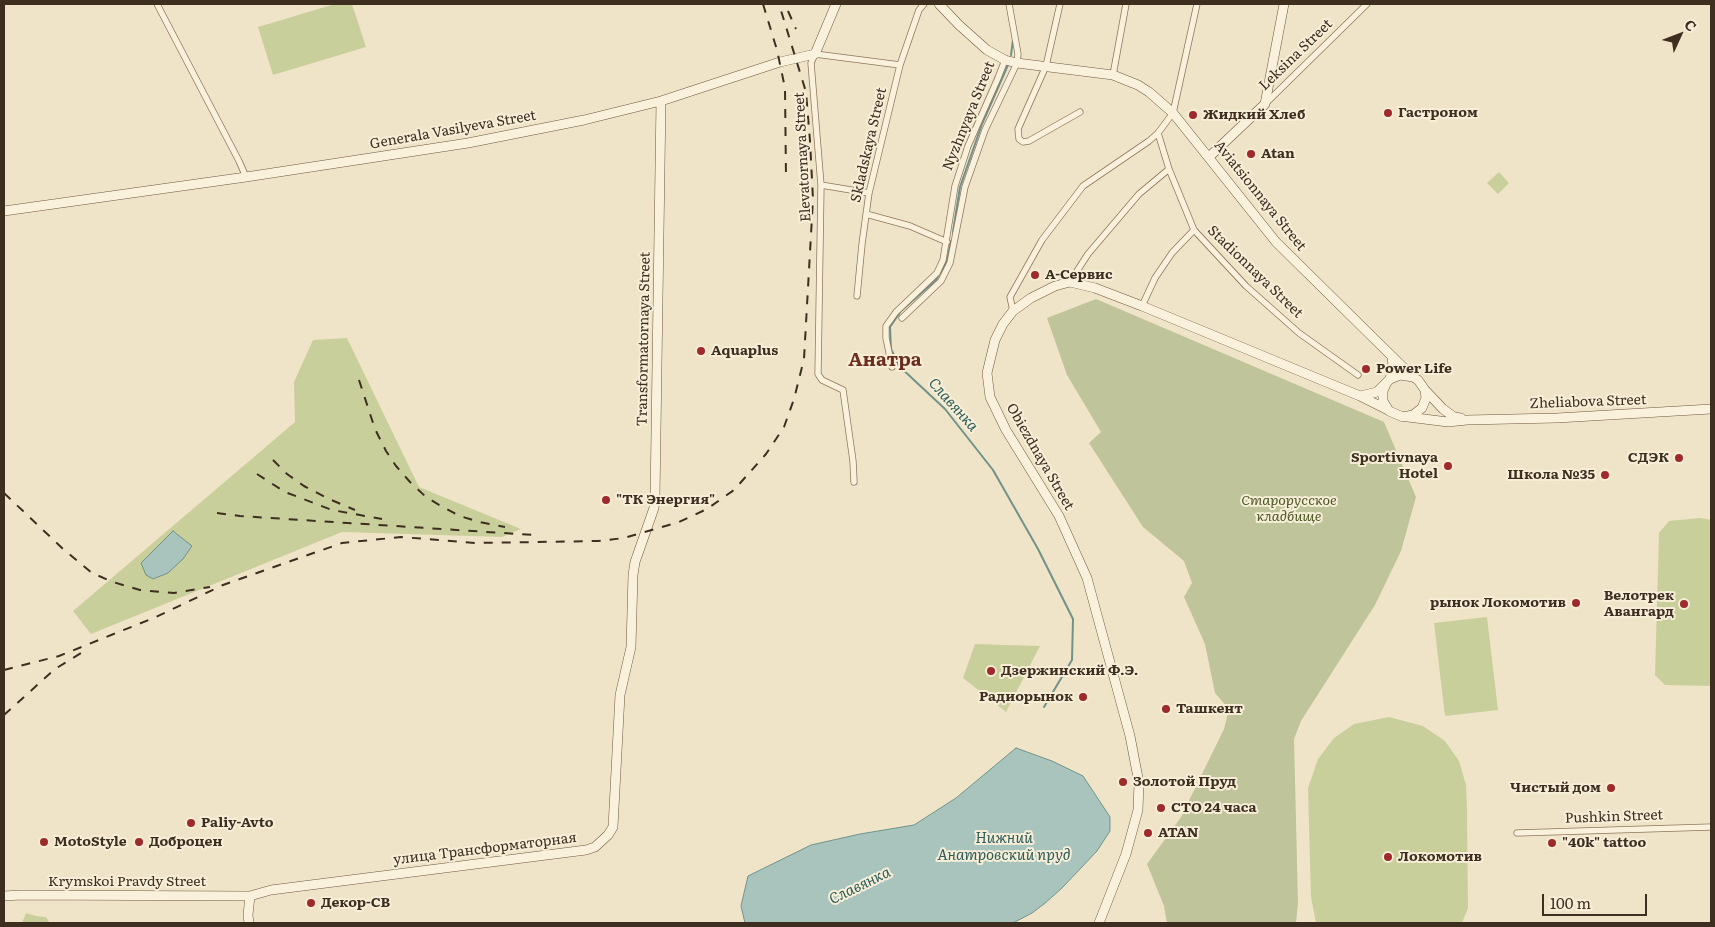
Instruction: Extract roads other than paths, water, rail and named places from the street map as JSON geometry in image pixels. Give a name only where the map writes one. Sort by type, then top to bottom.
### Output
[{"type":"main road","name":"Elevatornaya Street","points":[[815,54],[836,4]]},
{"type":"main road","name":"Aviatsionnaya Street","points":[[940,4],[959,25],[987,50],[1005,60],[1113,75],[1138,85],[1149,92],[1174,113],[1276,242],[1413,377]]},
{"type":"main road","name":"Leksina Street","points":[[1209,157],[1265,104],[1284,4]]},
{"type":"main road","name":"Generala Vasilyeva Street","points":[[4,211],[246,178],[468,143],[584,120],[661,101],[780,62],[815,54]]},
{"type":"main road","name":"Transformatornaya Street","points":[[633,574],[635,562],[654,508],[655,497],[661,101]]},
{"type":"main road","name":"Obiezdnaya Street","points":[[1070,282],[1042,291],[1013,311],[1003,324],[995,340],[987,373],[990,397],[1006,430],[1059,516],[1087,578],[1125,716],[1139,783],[1138,810],[1126,854],[1099,923]]},
{"type":"main road","points":[[1070,282],[1095,288],[1142,306],[1360,396],[1399,417],[1408,417],[1422,408],[1426,398],[1425,390]]},
{"type":"main road","points":[[1388,410],[1383,401],[1383,396],[1394,366],[1392,357]]},
{"type":"main road","points":[[1360,396],[1376,392],[1388,381],[1400,375],[1413,377],[1454,417],[1467,420]]},
{"type":"main road","name":"Zheliabova Street","points":[[1408,417],[1448,422],[1711,409]]},
{"type":"main road","name":"улица Трансформаторная","points":[[250,896],[271,890],[586,850],[595,847],[608,835],[613,827],[620,695],[631,650],[633,574]]},
{"type":"main road","name":"Krymskoi Pravdy Street","points":[[4,896],[250,896]]},
{"type":"main road","points":[[249,923],[250,896]]},
{"type":"street","points":[[157,4],[240,161],[246,178]]},
{"type":"street","name":"Skladskaya Street","points":[[857,296],[869,193],[900,65],[919,10],[924,4]]},
{"type":"street","points":[[1009,4],[1018,54],[1017,63]]},
{"type":"street","points":[[1060,4],[1046,66],[1018,129],[1019,139],[1023,142],[1029,141],[1080,112]]},
{"type":"street","points":[[1113,75],[1126,4]]},
{"type":"street","points":[[1013,311],[1010,297],[1042,240],[1083,186],[1149,141],[1174,113],[1197,4]]},
{"type":"street","name":"Leksina Street","points":[[1265,104],[1367,4]]},
{"type":"street","name":"Generala Vasilyeva Street","points":[[815,54],[900,65]]},
{"type":"street","name":"Elevatornaya Street","points":[[815,54],[811,62],[821,186],[818,374],[822,380],[843,390],[853,461],[854,482]]},
{"type":"street","name":"Nyzhnyaya Street","points":[[892,367],[886,338],[886,326],[896,312],[937,273],[944,260],[955,186],[968,146],[1005,60]]},
{"type":"street","name":"Nyzhnyaya Street","points":[[902,318],[941,281],[948,269],[965,187],[985,130],[1017,63]]},
{"type":"street","name":"Stadionnaya Street","points":[[1158,133],[1169,169],[1194,230],[1246,286],[1299,333],[1358,375]]},
{"type":"street","points":[[1070,282],[1088,254],[1138,194],[1169,169]]},
{"type":"street","points":[[821,186],[869,193]]},
{"type":"street","points":[[866,214],[910,226],[947,242]]},
{"type":"street","points":[[1142,306],[1155,278],[1172,254],[1194,230]]},
{"type":"street","name":"Pushkin Street","points":[[1517,833],[1711,827]]},
{"type":"water","points":[[173,531],[192,546],[183,559],[168,573],[153,579],[146,575],[141,563]]},
{"type":"water","name":"Нижний Анатровский пруд","points":[[1016,748],[1052,761],[1083,776],[1110,817],[1110,831],[1097,851],[1062,888],[1032,913],[1013,923],[745,923],[741,906],[748,876],[811,845],[914,825],[956,798]]},
{"type":"waterway","name":"Славянка","points":[[1011,55],[1013,40]]},
{"type":"waterway","name":"Славянка","points":[[953,232],[960,187],[982,124],[1008,65]]},
{"type":"waterway","name":"Славянка","points":[[951,241],[947,261],[936,280],[901,311],[890,327],[891,349],[899,366],[945,409],[993,470],[1038,549],[1073,619],[1072,660],[1044,707]]},
{"type":"railway","points":[[763,4],[777,50],[785,88],[786,178]]},
{"type":"railway","points":[[4,670],[59,656],[156,617],[223,585],[342,543],[401,537],[476,543],[598,541],[624,538],[679,522],[707,509],[734,490],[766,454],[784,427],[794,399],[804,359],[813,199],[810,141],[806,92],[779,4]]},
{"type":"railway","points":[[788,11],[796,29]]},
{"type":"railway","points":[[359,380],[375,429],[386,451],[410,482],[426,497],[460,516],[505,527]]},
{"type":"railway","points":[[273,460],[287,474],[304,486],[355,510]]},
{"type":"railway","points":[[257,474],[285,492],[332,510],[382,519]]},
{"type":"railway","points":[[4,493],[62,548],[92,573],[140,590],[174,593],[210,587]]},
{"type":"railway","points":[[217,513],[534,535]]},
{"type":"railway","points":[[4,715],[55,669],[86,650]]},
{"type":"place","name":"Гастроном","points":[[1388,113]]},
{"type":"place","name":"Жидкий Хлеб","points":[[1193,115]]},
{"type":"place","name":"Atan","points":[[1251,154]]},
{"type":"place","name":"А-Сервис","points":[[1035,275]]},
{"type":"place","name":"Aquaplus","points":[[701,351]]},
{"type":"place","name":"Power Life","points":[[1366,369]]},
{"type":"place","name":"СДЭК","points":[[1679,458]]},
{"type":"place","name":"Sportivnaya Hotel","points":[[1448,466]]},
{"type":"place","name":"Школа №35","points":[[1605,475]]},
{"type":"place","name":"\"ТК Энергия\"","points":[[606,500]]},
{"type":"place","name":"рынок Локомотив","points":[[1576,603]]},
{"type":"place","name":"Велотрек Авангард","points":[[1684,604]]},
{"type":"place","name":"Дзержинский Ф.Э.","points":[[991,671]]},
{"type":"place","name":"Радиорынок","points":[[1083,697]]},
{"type":"place","name":"Ташкент","points":[[1166,709]]},
{"type":"place","name":"Золотой Пруд","points":[[1123,782]]},
{"type":"place","name":"Чистый дом","points":[[1611,788]]},
{"type":"place","name":"СТО 24 часа","points":[[1161,808]]},
{"type":"place","name":"Paliy-Avto","points":[[191,823]]},
{"type":"place","name":"ATAN","points":[[1148,833]]},
{"type":"place","name":"MotoStyle","points":[[44,842]]},
{"type":"place","name":"Доброцен","points":[[139,842]]},
{"type":"place","name":"\"40k\" tattoo","points":[[1552,843]]},
{"type":"place","name":"Локомотив","points":[[1388,857]]},
{"type":"place","name":"Декор-СВ","points":[[311,903]]},
{"type":"district","name":"Анатра","points":[[885,360]]},
{"type":"park label","name":"Старорусское кладбище","points":[[1289,510]]}]
